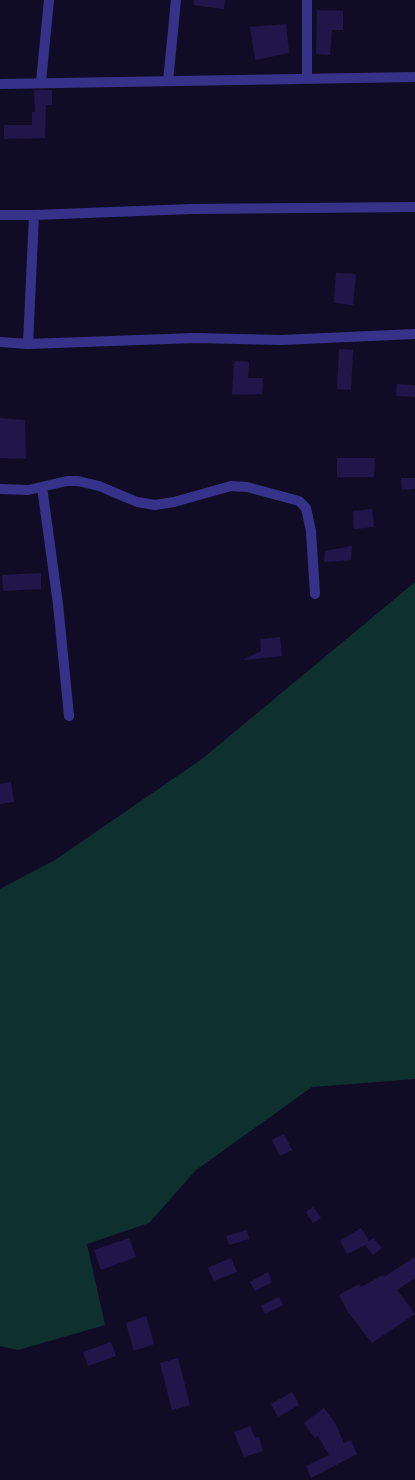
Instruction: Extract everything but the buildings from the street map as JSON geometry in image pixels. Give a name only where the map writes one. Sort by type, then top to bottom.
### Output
[{"type":"street","points":[[41,82],[49,0]]},
{"type":"street","points":[[168,81],[176,0]]},
{"type":"street","points":[[307,0],[307,78]]},
{"type":"street","points":[[0,84],[415,76]]},
{"type":"street","points":[[0,215],[415,207]]},
{"type":"street","points":[[28,344],[34,215]]},
{"type":"street","points":[[0,342],[28,344],[195,338],[281,340],[415,334]]},
{"type":"street","points":[[0,489],[28,490],[67,481],[78,481],[99,486],[137,502],[155,505],[174,502],[231,486],[247,486],[299,501],[306,508],[311,531],[315,594]]},
{"type":"street","points":[[42,487],[58,604],[69,716]]},
{"type":"green space","points":[[415,582],[415,1079],[312,1087],[196,1170],[149,1223],[87,1244],[105,1325],[18,1350],[0,1346],[0,889],[55,860],[202,759]]}]
